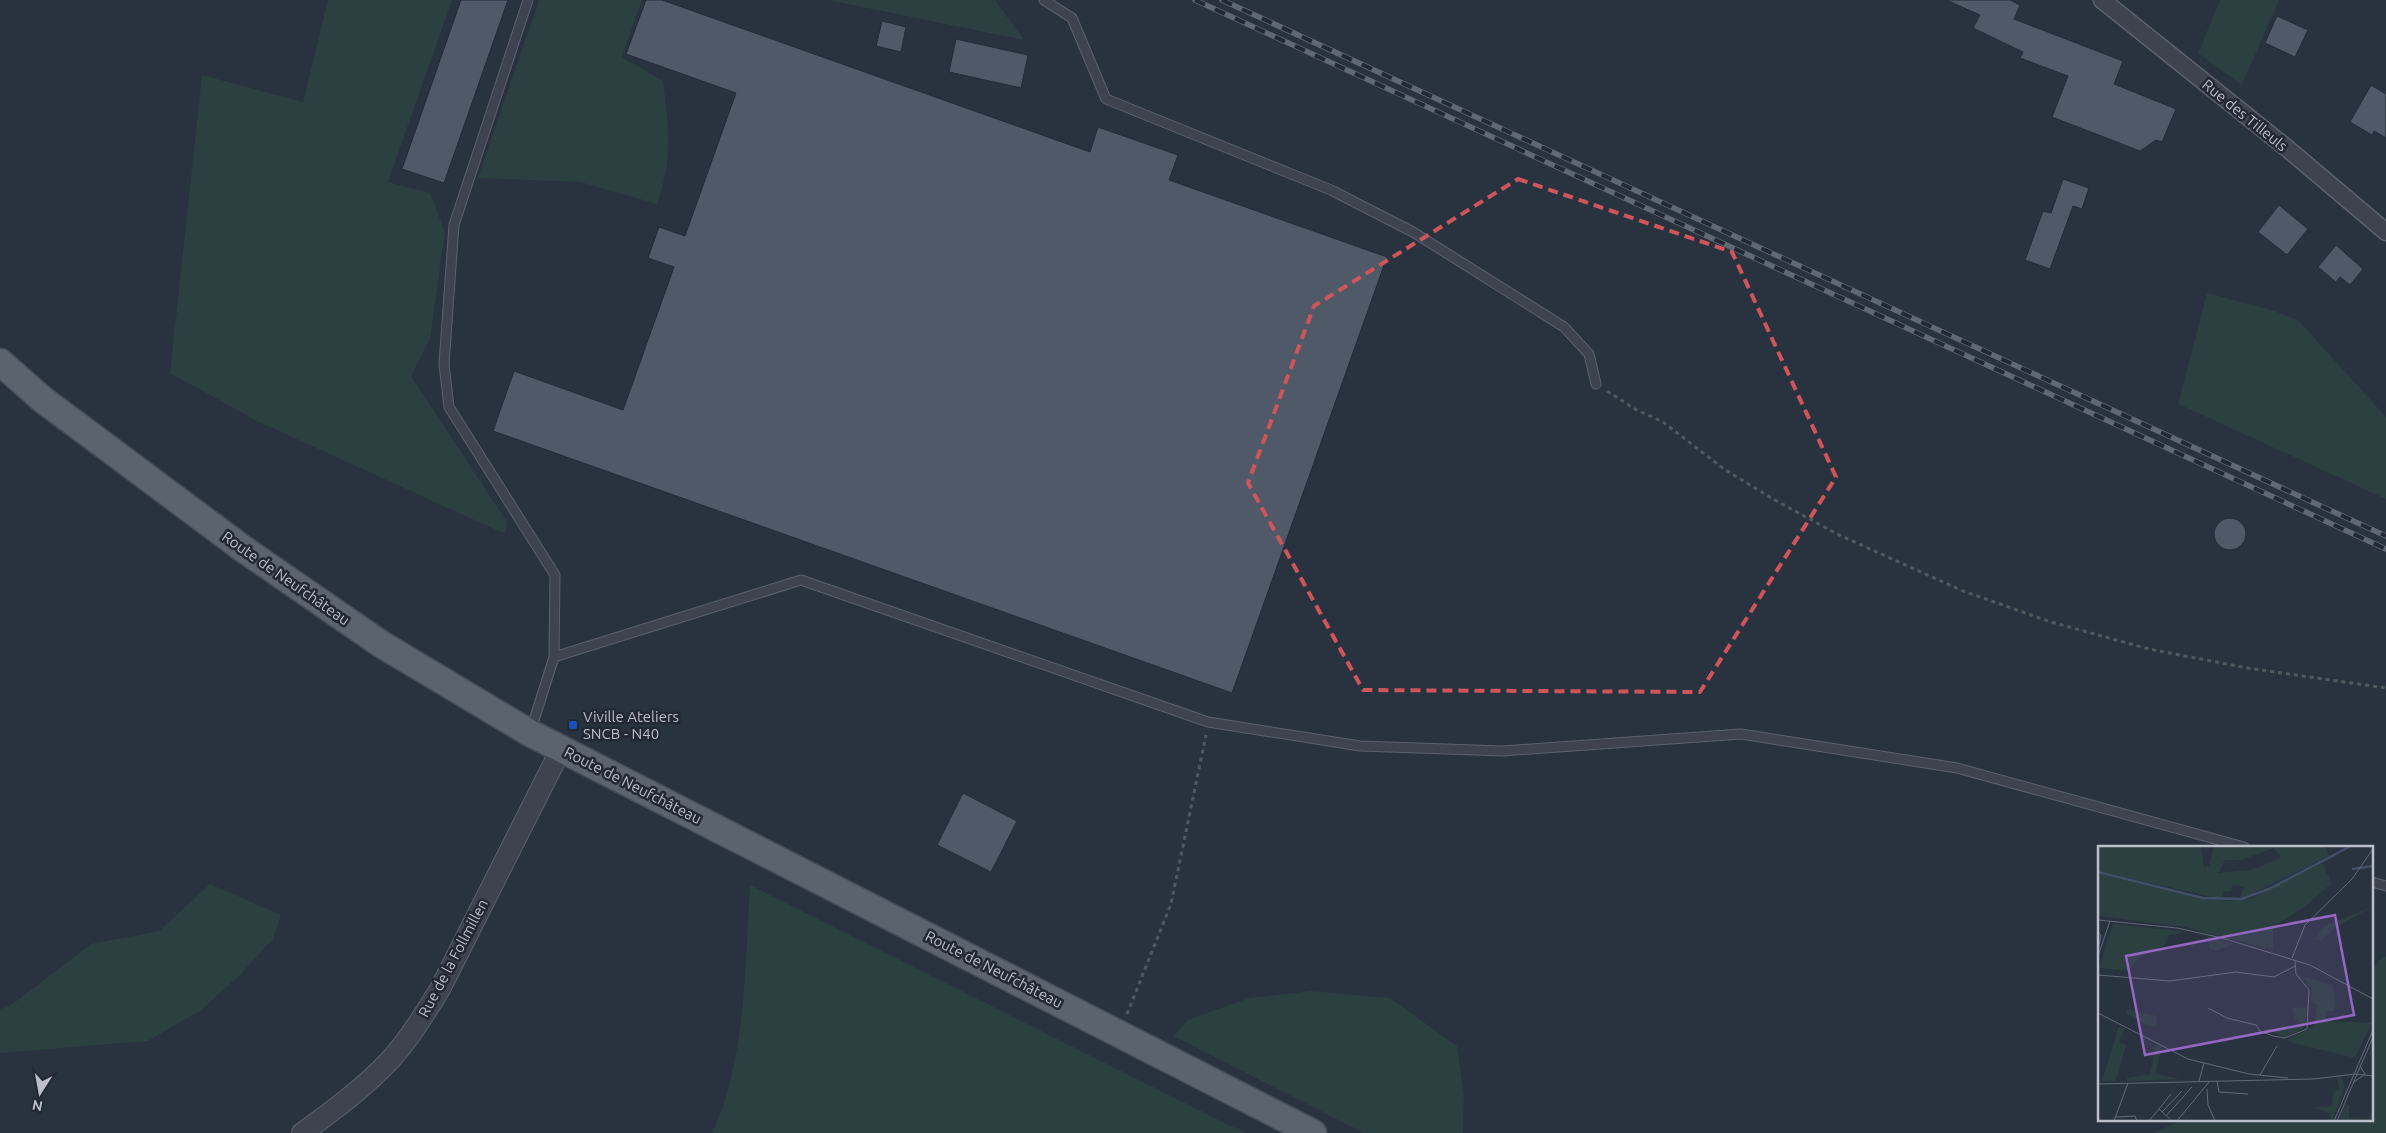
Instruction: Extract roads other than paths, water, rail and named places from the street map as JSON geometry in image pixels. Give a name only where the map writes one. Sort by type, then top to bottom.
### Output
[{"type":"main road","name":"Route de Neufchâteau","points":[[0,362],[42,398],[242,548],[382,644],[530,733],[1313,1133]]},
{"type":"street","name":"Rue des Tilleuls","points":[[2102,0],[2288,149],[2386,232]]},
{"type":"street","name":"Rue de la Follmillen","points":[[302,1133],[353,1096],[392,1058],[417,1026],[440,988],[561,749]]},
{"type":"lane","points":[[528,0],[454,225],[444,364],[449,407],[555,576],[554,657],[530,733]]},
{"type":"lane","points":[[1044,0],[1072,18],[1106,100],[1331,190],[1413,232],[1564,327],[1589,354],[1596,384]]},
{"type":"lane","points":[[554,657],[801,580],[1208,722],[1360,746],[1503,751],[1741,734],[1957,768],[2240,846]]},
{"type":"railway","points":[[1195,0],[2386,549]]},
{"type":"railway","points":[[1222,0],[2386,536]]},
{"type":"place","name":"Viville Ateliers SNCB - N40","points":[[573,725]]}]
